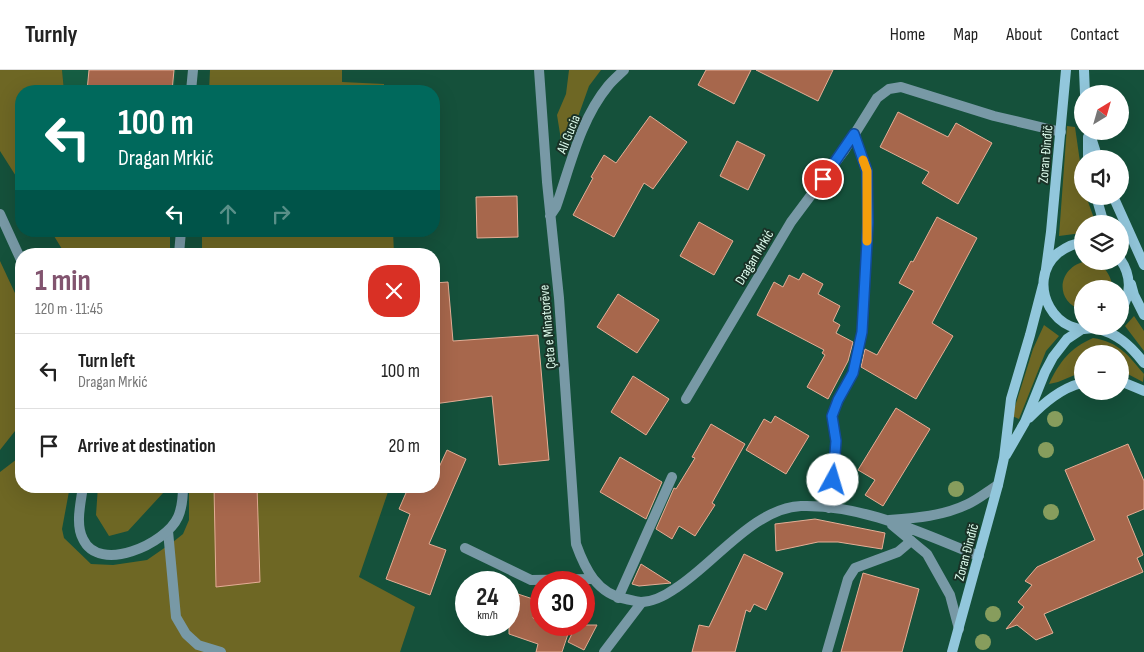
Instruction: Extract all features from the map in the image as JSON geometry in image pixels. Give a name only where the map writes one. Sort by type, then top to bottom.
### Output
[{"type":"main road","name":"Zoran Đinđič","points":[[952,652],[998,485],[1004,458],[1011,399],[1043,285],[1052,223],[1066,70]]},
{"type":"main road","points":[[1084,70],[1085,85]]},
{"type":"main road","points":[[1117,205],[1144,265]]},
{"type":"main road","name":"Zoran Đinđič","points":[[1046,269],[1054,257],[1064,248],[1074,245]]},
{"type":"main road","points":[[1126,270],[1134,295],[1144,315]]},
{"type":"main road","points":[[1128,275],[1128,280]]},
{"type":"main road","name":"Zoran Đinđič","points":[[1043,285],[1044,298],[1050,309],[1058,319],[1074,327]]},
{"type":"main road","name":"Zoran Đinđič","points":[[1004,458],[1025,422],[1053,357],[1066,339],[1074,334]]},
{"type":"main road","points":[[1115,335],[1124,340],[1144,363]]},
{"type":"main road","points":[[1129,385],[1144,391]]},
{"type":"main road","points":[[1025,422],[1047,400],[1074,386]]},
{"type":"street","points":[[192,85],[193,70]]},
{"type":"street","name":"Çeta e Minatorëve","points":[[539,70],[550,216],[559,298],[576,544],[587,571]]},
{"type":"street","name":"Ali Gucia","points":[[550,216],[556,208],[582,131],[593,108],[608,87],[624,70]]},
{"type":"street","name":"Dragan Mrkić","points":[[686,399],[791,222],[844,151],[877,98],[889,89],[901,87],[994,116],[1061,132]]},
{"type":"street","points":[[829,508],[836,441],[832,416],[838,400],[853,373],[862,332],[868,223],[867,171],[854,134]]},
{"type":"street","points":[[0,214],[16,248]]},
{"type":"street","points":[[618,598],[672,477]]},
{"type":"street","name":"Çeta e Minatorëve","points":[[886,520],[922,518],[945,512],[969,504],[998,485]]},
{"type":"street","points":[[82,493],[79,520],[81,538],[88,548],[98,554],[110,555],[130,553],[151,543],[168,531],[178,517],[182,493]]},
{"type":"street","name":"Çeta e Minatorëve","points":[[595,582],[604,590],[618,598],[642,602],[664,596],[684,583],[762,518],[779,510],[801,506],[841,509],[886,520],[979,556]]},
{"type":"street","name":"Çeta e Minatorëve","points":[[886,520],[926,554],[950,595],[959,628]]},
{"type":"street","points":[[168,531],[176,617],[186,634],[198,645],[221,652]]},
{"type":"street","points":[[827,652],[848,579],[855,568],[898,552],[911,541]]},
{"type":"street","points":[[464,548],[530,580]]},
{"type":"street","points":[[604,652],[642,602]]},
{"type":"shaded area","points":[[0,70],[62,70],[63,85],[15,85],[15,175],[0,151]]},
{"type":"shaded area","points":[[62,70],[176,70],[175,85],[63,85]]},
{"type":"shaded area","points":[[210,70],[342,70],[342,82],[384,84],[384,85],[209,85]]},
{"type":"shaded area","points":[[569,70],[601,70],[589,86],[568,145],[562,146],[557,115],[566,94]]},
{"type":"shaded area","points":[[1067,126],[1074,127],[1074,140],[1077,140],[1078,150],[1074,150],[1074,205],[1089,205],[1093,215],[1074,215],[1074,234],[1059,236]]},
{"type":"shaded area","points":[[55,237],[170,237],[170,248],[61,248]]},
{"type":"shaded area","points":[[202,237],[393,237],[394,248],[202,248]]},
{"type":"shaded area","points":[[0,261],[15,293],[15,431],[0,450]]},
{"type":"shaded area","points":[[1074,267],[1074,270],[1106,270],[1111,280],[1074,280],[1074,306],[1066,299],[1063,292],[1065,276]]},
{"type":"shaded area","points":[[1134,316],[1144,331],[1144,351],[1129,331],[1129,322]]},
{"type":"shaded area","points":[[1044,325],[1059,336],[1046,351],[1019,419],[1012,416],[1033,349]]},
{"type":"shaded area","points":[[1093,338],[1114,345],[1080,345]]},
{"type":"shaded area","points":[[1074,349],[1074,375],[1049,384],[1066,356]]},
{"type":"shaded area","points":[[1129,357],[1144,374],[1143,382],[1129,375]]},
{"type":"shaded area","points":[[15,461],[15,493],[69,493],[62,529],[64,538],[91,564],[113,565],[147,560],[173,542],[183,534],[189,520],[189,493],[388,493],[359,577],[415,607],[400,652],[0,652],[0,472]]},
{"type":"shaded area","points":[[98,493],[163,493],[128,531],[109,536],[96,515]]},
{"type":"building","points":[[89,70],[174,70],[173,85],[88,85]]},
{"type":"building","points":[[706,70],[751,70],[734,104],[698,85]]},
{"type":"building","points":[[756,70],[833,70],[818,101]]},
{"type":"building","points":[[898,112],[948,137],[956,123],[992,143],[958,204],[922,183],[929,172],[880,147]]},
{"type":"building","points":[[650,116],[687,142],[653,189],[644,183],[614,237],[573,215],[604,155],[616,163]]},
{"type":"building","points":[[737,141],[765,155],[748,190],[720,176]]},
{"type":"building","points":[[517,196],[518,237],[477,238],[476,197]]},
{"type":"building","points":[[937,217],[977,238],[932,323],[953,336],[916,399],[861,367],[865,349],[877,355],[914,291],[899,283],[911,261],[913,262]]},
{"type":"building","points":[[699,222],[733,241],[714,275],[680,256]]},
{"type":"building","points":[[803,273],[823,284],[818,294],[840,306],[833,321],[840,325],[836,333],[853,342],[848,361],[828,399],[807,387],[825,355],[822,353],[824,350],[757,315],[774,282],[783,287],[789,275],[799,280]]},
{"type":"building","points":[[448,282],[453,341],[538,335],[549,460],[499,465],[492,396],[440,403],[440,283]]},
{"type":"building","points":[[618,294],[659,320],[637,353],[597,327]]},
{"type":"building","points":[[633,376],[669,399],[646,435],[611,412]]},
{"type":"building","points":[[896,408],[930,429],[883,506],[865,495],[875,480],[858,470]]},
{"type":"building","points":[[775,416],[809,436],[786,474],[746,450],[764,419],[771,423]]},
{"type":"building","points":[[711,424],[745,444],[712,503],[715,505],[695,536],[679,526],[672,539],[656,529],[674,488],[676,489],[695,458],[692,457]]},
{"type":"building","points":[[1128,444],[1144,481],[1144,509],[1127,516],[1143,555],[1137,558],[1143,572],[1044,614],[1053,633],[1036,640],[1017,625],[1006,629],[1024,607],[1018,602],[1032,585],[1025,581],[1037,567],[1095,540],[1065,470]]},
{"type":"building","points":[[447,450],[466,459],[429,544],[446,550],[430,595],[386,579],[410,514],[399,509],[406,493],[440,493],[440,465]]},
{"type":"building","points":[[620,457],[662,482],[646,519],[600,492]]},
{"type":"building","points":[[214,493],[257,493],[260,582],[216,587]]},
{"type":"building","points":[[815,519],[885,533],[882,549],[838,542],[818,542],[776,551],[775,524]]},
{"type":"building","points":[[744,554],[783,573],[766,610],[754,604],[750,612],[746,610],[735,652],[692,652],[699,625],[709,627]]},
{"type":"building","points":[[641,564],[671,583],[639,586],[632,584]]},
{"type":"building","points":[[863,573],[919,589],[902,652],[841,652]]},
{"type":"building","points":[[520,595],[530,598],[530,636],[567,636],[562,652],[536,652],[538,644],[515,636],[520,636]]},
{"type":"building","points":[[571,636],[591,636],[584,650],[568,642]]},
{"type":"slow traffic","points":[[863,160],[867,171],[867,241]]},
{"type":"route","points":[[823,179],[854,134],[867,171],[868,223],[862,332],[853,373],[838,400],[832,416],[836,441],[833,480]]}]
